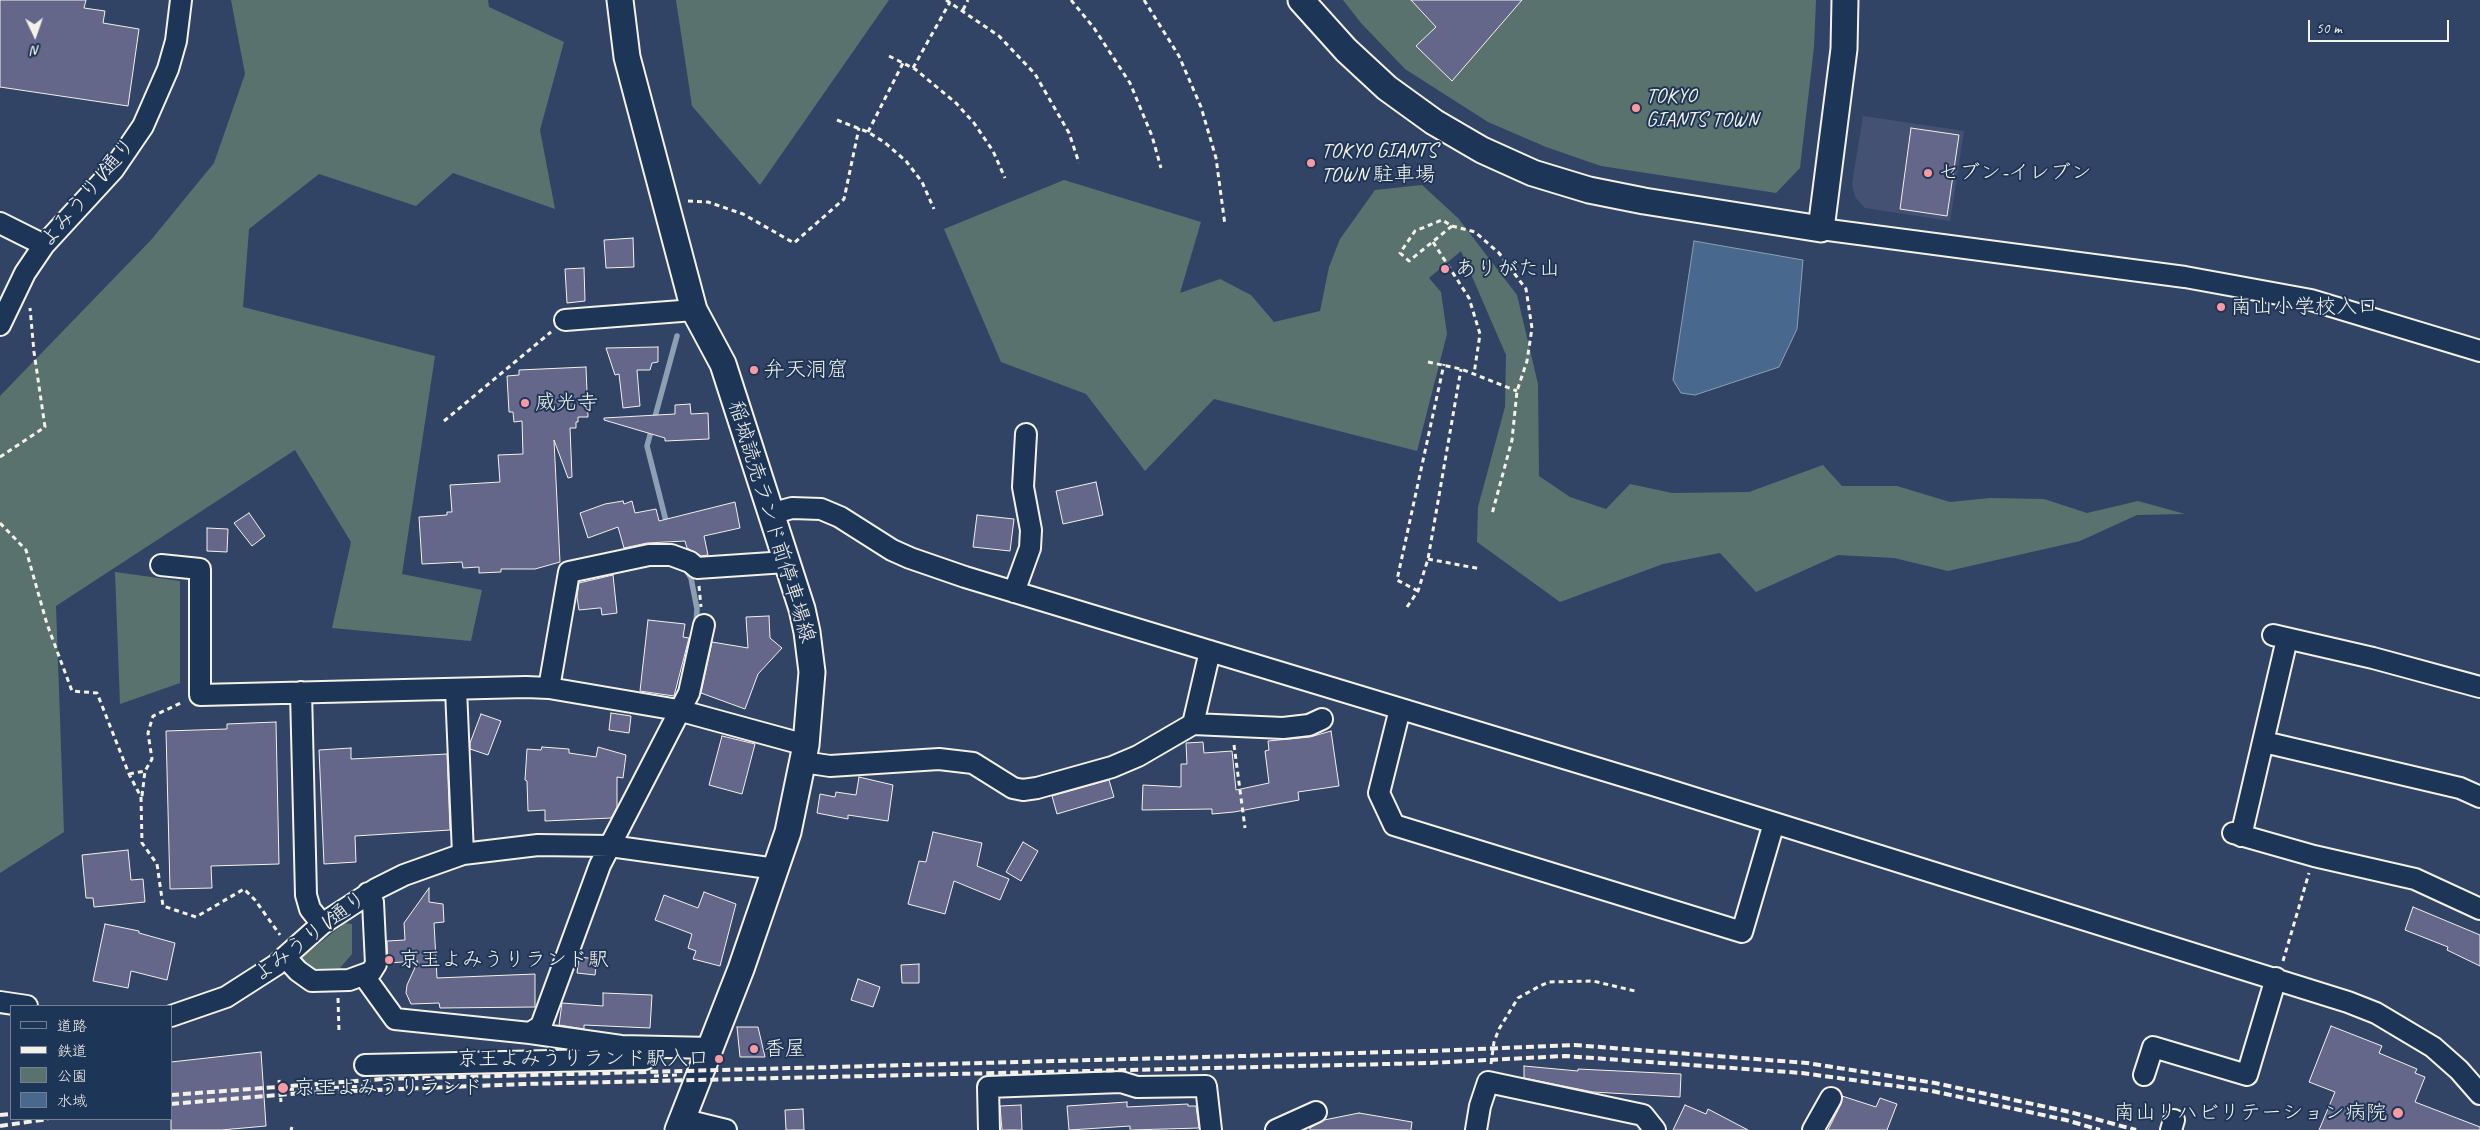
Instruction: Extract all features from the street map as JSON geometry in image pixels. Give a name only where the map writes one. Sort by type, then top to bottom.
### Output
[{"type":"main road","name":"稲城読売ランド前停車場線","points":[[620,0],[627,57],[694,310],[723,364],[802,609],[810,652],[812,696],[805,754],[788,832],[709,1053],[680,1124]]},
{"type":"main road","points":[[1301,0],[1346,50],[1387,88],[1434,122],[1482,150],[1533,173],[1588,190],[1821,230],[1844,49],[1845,0]]},
{"type":"street","name":"よみうりV通り","points":[[0,325],[25,273],[44,245],[113,170],[143,126],[168,69],[177,34],[181,0]]},
{"type":"street","points":[[0,223],[44,245]]},
{"type":"street","points":[[1821,230],[2185,277],[2311,300],[2400,325],[2480,351]]},
{"type":"street","points":[[565,320],[694,310]]},
{"type":"street","points":[[1014,592],[1030,548],[1031,530],[1023,487],[1026,434]]},
{"type":"street","points":[[770,514],[792,508],[821,509],[840,517],[892,550],[910,558],[1014,592],[1774,823],[2280,970],[2402,1026],[2433,1047],[2459,1070],[2480,1094]]},
{"type":"street","points":[[549,688],[569,572],[649,555],[671,556],[693,565],[786,562]]},
{"type":"street","points":[[161,565],[200,568],[200,695],[549,688],[678,710],[805,754],[830,766],[939,759],[973,762],[1013,788],[1023,790],[1038,788],[1112,767],[1138,756],[1193,724],[1283,728],[1309,725],[1322,719]]},
{"type":"street","points":[[530,1033],[541,1026],[594,881],[678,710],[689,693],[704,625]]},
{"type":"street","points":[[2480,687],[2391,663],[2280,637],[2264,742],[2237,834],[2314,856],[2415,879],[2480,909]]},
{"type":"street","points":[[1193,724],[1210,651]]},
{"type":"street","points":[[456,689],[463,854]]},
{"type":"street","points":[[301,692],[306,895],[310,909],[322,924]]},
{"type":"street","points":[[1400,709],[1379,793],[1394,824],[1742,932],[1774,823]]},
{"type":"street","points":[[2264,742],[2460,788],[2480,797]]},
{"type":"street","name":"よみうりV通り","points":[[172,1016],[226,997],[286,957],[322,924],[368,893],[404,875],[463,854],[538,844],[610,846],[776,869]]},
{"type":"street","points":[[286,957],[298,971],[312,981],[349,980],[371,972],[376,964],[373,902],[368,893]]},
{"type":"street","points":[[2144,1075],[2153,1047],[2247,1075],[2280,970]]},
{"type":"street","points":[[364,976],[395,1020],[530,1033],[621,1046],[709,1053]]},
{"type":"street","points":[[0,1002],[20,1005]]},
{"type":"street","points":[[365,1064],[709,1053]]},
{"type":"street","points":[[989,1130],[988,1087],[1122,1082],[1137,1087],[1206,1086],[1211,1130]]},
{"type":"street","points":[[1476,1130],[1480,1106],[1488,1082],[1643,1115],[1655,1130]]},
{"type":"street","points":[[1813,1130],[1831,1098]]},
{"type":"street","points":[[1276,1130],[1316,1112]]},
{"type":"street","points":[[680,1124],[726,1130]]},
{"type":"path","points":[[963,10],[968,0]]},
{"type":"path","points":[[1071,0],[1094,28],[1130,83],[1152,136],[1161,168]]},
{"type":"path","points":[[1144,0],[1180,56],[1201,107],[1216,158],[1225,226]]},
{"type":"path","points":[[913,68],[948,1],[999,36],[1035,74],[1069,133],[1079,163]]},
{"type":"path","points":[[888,56],[913,68],[937,85],[974,123],[993,151],[1005,178]]},
{"type":"path","points":[[868,132],[903,63]]},
{"type":"path","points":[[837,120],[868,132],[884,142],[906,161],[922,182],[934,209]]},
{"type":"path","points":[[688,201],[708,202],[743,214],[794,243],[844,198],[859,128]]},
{"type":"path","points":[[1452,226],[1409,261],[1400,253],[1415,231],[1442,220],[1452,226],[1475,232],[1498,253],[1526,289],[1532,328],[1527,361],[1517,391],[1512,440],[1492,514]]},
{"type":"path","points":[[1433,242],[1469,298],[1480,334],[1474,374]]},
{"type":"path","points":[[0,457],[45,427],[30,310],[33,301]]},
{"type":"path","points":[[444,421],[565,320]]},
{"type":"path","points":[[1428,362],[1461,369],[1517,391]]},
{"type":"path","points":[[1418,591],[1397,580],[1444,364]]},
{"type":"path","points":[[1407,607],[1418,591],[1428,559],[1461,369]]},
{"type":"path","points":[[0,523],[26,550],[47,624],[72,691],[97,693],[129,774],[141,797]]},
{"type":"path","points":[[1428,559],[1481,569]]},
{"type":"path","points":[[693,565],[704,625]]},
{"type":"path","points":[[200,695],[153,716],[148,733],[152,759],[145,771],[141,797],[142,843],[157,864],[163,906],[196,917],[244,890],[255,900],[280,934]]},
{"type":"path","points":[[1232,726],[1245,828]]},
{"type":"path","points":[[129,774],[145,771]]},
{"type":"path","points":[[2280,970],[2314,856]]},
{"type":"path","points":[[1488,1082],[1494,1042],[1518,998],[1549,982],[1593,981],[1635,991]]},
{"type":"path","points":[[338,998],[339,1032]]},
{"type":"path","points":[[279,1080],[281,1102]]},
{"type":"path","points":[[280,1090],[332,1087]]},
{"type":"shaded area","points":[[1863,116],[1964,131],[1950,221],[1865,208],[1855,197],[1852,184]]},
{"type":"green space","points":[[231,0],[488,0],[489,7],[564,42],[540,130],[555,209],[453,173],[416,206],[319,174],[249,229],[243,307],[435,356],[402,574],[482,590],[471,641],[332,628],[351,542],[295,450],[56,606],[64,832],[0,873],[0,396],[151,240],[214,163],[245,74]]},
{"type":"green space","points":[[676,0],[889,0],[760,185],[692,106]]},
{"type":"green space","name":"TOKYO GIANTS TOWN","points":[[1343,0],[1816,0],[1814,47],[1800,168],[1776,193],[1601,166],[1546,147],[1488,122],[1405,69],[1361,23]]},
{"type":"green space","points":[[1064,180],[1201,222],[1180,293],[1220,279],[1251,295],[1274,322],[1320,311],[1329,267],[1340,239],[1375,190],[1422,185],[1458,218],[1517,295],[1538,384],[1539,476],[1570,497],[1606,509],[1630,484],[1672,493],[1749,492],[1823,465],[1842,486],[1897,486],[1950,502],[1990,498],[2044,499],[2087,513],[2138,501],[2185,514],[2137,515],[2080,541],[1948,571],[1894,558],[1838,555],[1756,592],[1720,553],[1663,564],[1560,602],[1477,542],[1478,507],[1505,407],[1506,355],[1461,251],[1429,278],[1441,292],[1447,334],[1417,451],[1214,399],[1145,471],[1086,394],[1001,362],[944,229]]},
{"type":"green space","points":[[115,572],[180,581],[180,683],[120,704]]},
{"type":"green space","points":[[345,923],[352,924],[352,954],[340,968],[311,969],[302,962],[302,957]]},
{"type":"water","points":[[1694,241],[1803,260],[1797,329],[1779,367],[1695,395],[1681,393],[1673,380]]},
{"type":"building","points":[[0,0],[86,0],[84,8],[105,11],[103,23],[139,29],[128,106],[0,87]]},
{"type":"building","points":[[1411,0],[1522,0],[1452,81],[1416,46],[1436,27]]},
{"type":"building","points":[[1911,128],[1959,135],[1947,216],[1900,209]]},
{"type":"building","points":[[633,238],[634,267],[606,268],[604,240]]},
{"type":"building","points":[[584,268],[585,301],[567,303],[565,269]]},
{"type":"building","points":[[658,347],[658,362],[652,363],[650,370],[637,370],[640,406],[623,408],[619,374],[615,375],[606,348]]},
{"type":"building","points":[[586,367],[588,417],[578,417],[576,428],[570,428],[572,477],[568,478],[554,440],[560,562],[535,569],[501,569],[501,572],[479,573],[479,567],[463,568],[462,562],[422,564],[419,517],[447,515],[447,512],[452,512],[450,485],[500,482],[498,455],[523,454],[522,421],[514,422],[513,412],[509,412],[507,376],[519,375],[519,370]]},
{"type":"building","points":[[690,404],[691,414],[708,413],[709,439],[665,441],[665,438],[604,420],[604,418],[675,414],[675,405]]},
{"type":"building","points":[[1096,482],[1103,515],[1063,524],[1056,491]]},
{"type":"building","points":[[623,501],[624,504],[632,501],[635,513],[656,509],[659,521],[735,502],[740,528],[704,536],[708,555],[701,556],[687,548],[685,541],[647,543],[624,548],[618,527],[588,538],[580,513],[605,504]]},
{"type":"building","points":[[249,513],[265,536],[252,546],[234,523]]},
{"type":"building","points":[[977,515],[1014,519],[1010,551],[973,547]]},
{"type":"building","points":[[207,528],[228,529],[227,552],[207,551]]},
{"type":"building","points":[[613,575],[617,613],[602,615],[601,608],[579,610],[577,597],[579,583]]},
{"type":"building","points":[[769,616],[770,638],[782,648],[758,674],[745,709],[701,693],[712,642],[748,648],[746,617]]},
{"type":"building","points":[[648,620],[685,624],[683,637],[689,638],[674,696],[640,691]]},
{"type":"building","points":[[611,713],[631,716],[629,733],[609,730]]},
{"type":"building","points":[[481,714],[501,721],[488,755],[470,749],[470,743]]},
{"type":"building","points":[[276,722],[279,864],[211,866],[212,888],[170,889],[166,731],[227,729],[227,724]]},
{"type":"building","points":[[1331,731],[1339,786],[1298,792],[1299,800],[1234,812],[1212,814],[1212,809],[1142,810],[1143,785],[1181,787],[1181,764],[1187,764],[1186,743],[1203,742],[1204,753],[1232,751],[1236,790],[1269,783],[1265,751],[1269,750],[1268,741],[1310,737]]},
{"type":"building","points":[[722,736],[755,744],[742,794],[709,785]]},
{"type":"building","points":[[542,747],[569,749],[569,753],[596,757],[598,747],[626,755],[623,778],[617,777],[617,807],[611,818],[545,821],[545,810],[528,811],[527,781],[525,780],[527,749],[541,750]]},
{"type":"building","points":[[351,748],[351,759],[447,754],[450,830],[355,836],[356,862],[324,864],[319,750]]},
{"type":"building","points":[[859,777],[893,785],[888,821],[848,815],[848,819],[817,813],[820,794],[835,797],[836,792],[856,795]]},
{"type":"building","points":[[1109,780],[1114,797],[1057,814],[1052,796]]},
{"type":"building","points":[[933,832],[982,843],[977,866],[1009,879],[1000,900],[954,881],[945,914],[908,904],[919,861],[926,862]]},
{"type":"building","points":[[1023,842],[1038,851],[1021,881],[1006,872]]},
{"type":"building","points":[[128,850],[131,880],[143,879],[145,902],[94,907],[93,898],[86,898],[82,855]]},
{"type":"building","points":[[429,888],[429,902],[443,904],[444,922],[434,923],[437,978],[535,974],[535,1007],[440,1008],[439,1003],[411,1004],[406,993],[407,985],[418,961],[388,963],[387,941],[405,940],[404,923]]},
{"type":"building","points":[[704,892],[736,904],[720,966],[693,959],[696,951],[688,948],[692,934],[655,920],[664,895],[698,908]]},
{"type":"building","points":[[2413,907],[2480,935],[2480,966],[2447,950],[2448,947],[2405,930]]},
{"type":"building","points":[[105,924],[139,931],[139,933],[175,943],[167,980],[131,971],[128,988],[93,981]]},
{"type":"building","points":[[579,957],[597,959],[595,975],[577,973]]},
{"type":"building","points":[[919,964],[919,983],[902,983],[901,965]]},
{"type":"building","points":[[858,979],[880,987],[873,1007],[851,1000]]},
{"type":"building","points":[[603,993],[652,995],[650,1028],[584,1025],[584,1029],[559,1025],[562,1003],[603,1006]]},
{"type":"building","points":[[2331,1026],[2382,1046],[2379,1053],[2417,1069],[2415,1073],[2425,1077],[2415,1102],[2480,1127],[2480,1130],[2319,1130],[2335,1092],[2309,1082]]},
{"type":"building","points":[[737,1027],[758,1027],[765,1057],[740,1057]]},
{"type":"building","points":[[261,1052],[266,1126],[221,1130],[171,1130],[172,1062]]},
{"type":"building","points":[[1524,1066],[1578,1071],[1578,1069],[1681,1074],[1680,1097],[1593,1092],[1524,1078]]},
{"type":"building","points":[[1842,1096],[1876,1107],[1880,1098],[1897,1104],[1887,1130],[1828,1130],[1841,1104]]},
{"type":"building","points":[[1127,1102],[1127,1107],[1188,1104],[1188,1106],[1196,1106],[1199,1128],[1130,1130],[1130,1126],[1069,1130],[1067,1106]]},
{"type":"building","points":[[1021,1105],[1022,1130],[1002,1130],[1000,1106]]},
{"type":"building","points":[[1685,1105],[1706,1114],[1708,1109],[1748,1130],[1673,1130]]},
{"type":"building","points":[[803,1109],[804,1130],[786,1130],[785,1110]]},
{"type":"building","points":[[1359,1113],[1412,1122],[1411,1130],[1310,1130],[1310,1128],[1324,1120]]},
{"type":"waterway","points":[[667,525],[647,446],[677,336]]},
{"type":"waterway","points":[[685,568],[691,578],[697,609],[696,626]]},
{"type":"railway","points":[[172,1095],[383,1079],[1429,1051],[1574,1045],[1807,1063],[1935,1083],[2070,1112],[2136,1130]]},
{"type":"railway","points":[[172,1104],[302,1093],[524,1084],[1430,1063],[1565,1056],[1802,1073],[1932,1091],[2066,1120],[2100,1130]]},
{"type":"railway","points":[[0,1115],[10,1114]]},
{"type":"railway","points":[[0,1126],[41,1120]]},
{"type":"place","name":"TOKYO GIANTS TOWN","points":[[1636,108]]},
{"type":"place","name":"TOKYO GIANTS TOWN 駐車場","points":[[1311,163]]},
{"type":"place","name":"セブン-イレブン","points":[[1928,173]]},
{"type":"place","name":"ありがた山","points":[[1445,269]]},
{"type":"place","name":"南山小学校入口","points":[[2221,307]]},
{"type":"place","name":"弁天洞窟","points":[[754,370]]},
{"type":"place","name":"威光寺","points":[[525,403]]},
{"type":"place","name":"京王よみうりランド駅","points":[[389,960]]},
{"type":"place","name":"香屋","points":[[754,1049]]},
{"type":"place","name":"京王よみうりランド駅入口","points":[[719,1059]]},
{"type":"place","name":"京王よみうりランド","points":[[283,1088]]},
{"type":"place","name":"南山リハビリテーション病院","points":[[2398,1113]]}]
